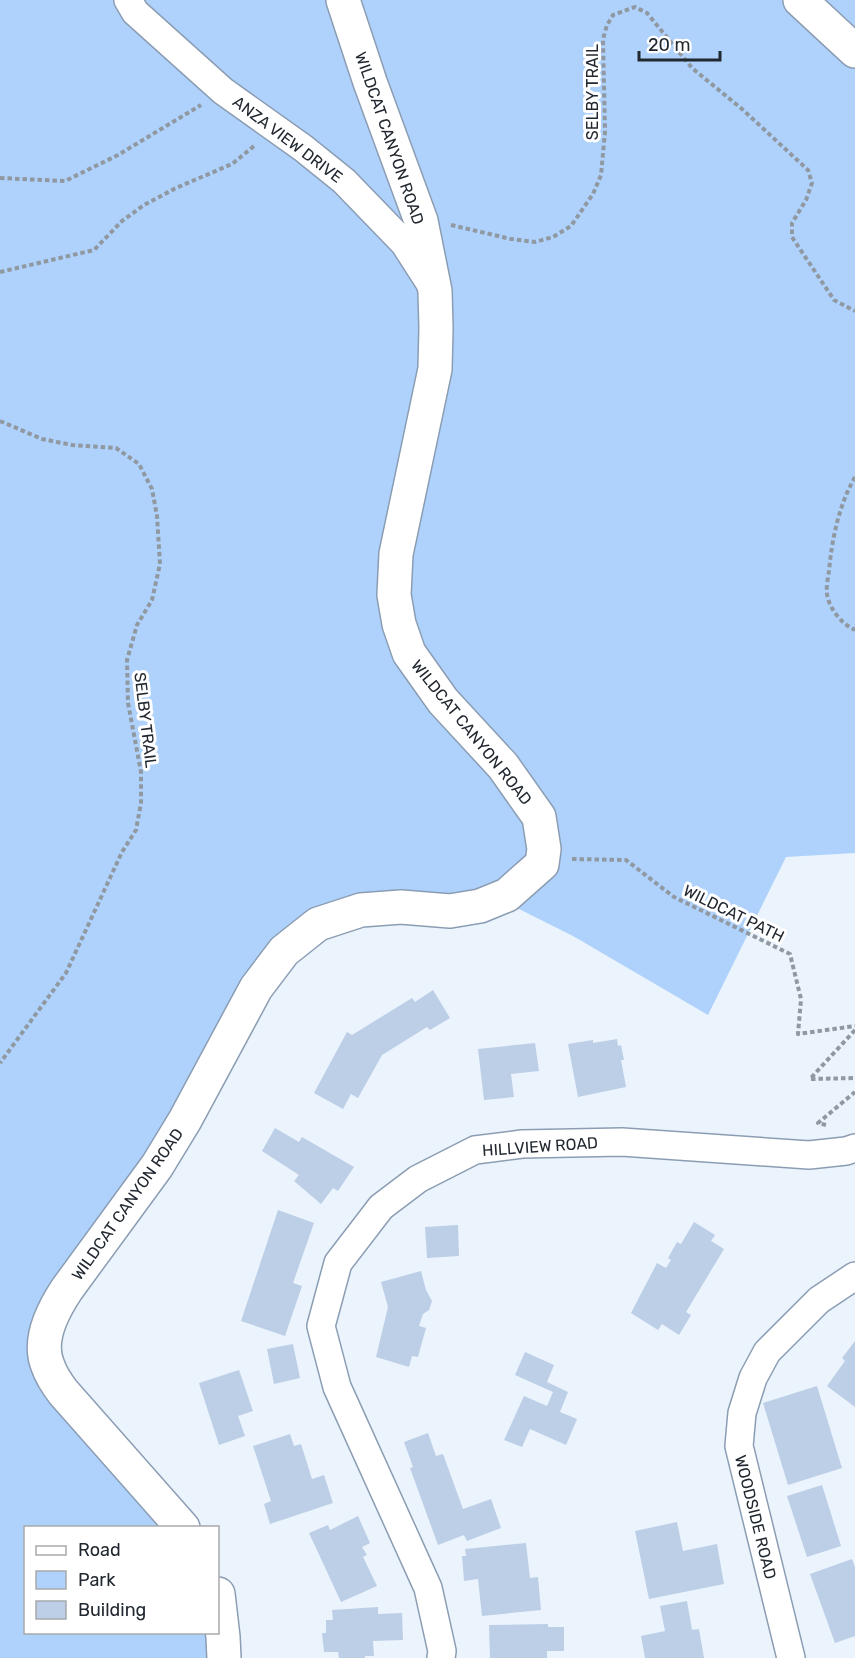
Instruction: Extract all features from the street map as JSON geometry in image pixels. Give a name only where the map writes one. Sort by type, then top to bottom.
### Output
[{"type":"street","name":"ANZA VIEW DRIVE","points":[[128,0],[135,12],[223,91],[344,181],[404,243],[435,291]]},
{"type":"street","name":"WILDCAT CANYON ROAD","points":[[182,1526],[63,1392],[47,1366],[44,1352],[55,1308],[157,1166],[185,1120],[256,988],[284,951],[318,924],[361,910],[400,908],[450,911],[480,906],[507,895],[542,864],[544,849],[539,817],[503,766],[436,691],[409,653],[399,624],[394,595],[396,554],[435,369],[435,291],[421,221],[370,82],[343,0]]},
{"type":"street","points":[[800,0],[855,51]]},
{"type":"street","name":"HILLVIEW ROAD","points":[[441,1658],[442,1651],[428,1588],[337,1387],[321,1326],[338,1263],[381,1207],[418,1179],[476,1149],[522,1144],[622,1142],[852,1157]]},
{"type":"street","name":"WOODSIDE ROAD","points":[[790,1658],[738,1446],[741,1413],[753,1378],[767,1352],[819,1300],[855,1276]]},
{"type":"street","points":[[219,1601],[224,1637],[224,1658]]},
{"type":"path","name":"SELBY TRAIL","points":[[421,221],[535,242],[553,237],[571,226],[593,194],[601,175],[605,132],[603,39],[607,25],[613,15],[635,7],[647,14],[692,68],[742,109],[808,170],[812,183],[806,200],[792,223],[792,237],[834,300],[855,311]]},
{"type":"path","points":[[0,178],[65,181],[118,155],[223,91]]},
{"type":"path","points":[[0,272],[94,250],[122,221],[144,205],[176,188],[232,164],[275,128]]},
{"type":"path","name":"SELBY TRAIL","points":[[0,421],[42,439],[72,445],[116,448],[140,464],[152,489],[157,516],[160,564],[152,600],[137,625],[127,660],[128,703],[141,772],[141,803],[136,830],[122,852],[66,973],[0,1063]]},
{"type":"path","points":[[855,477],[842,504],[831,550],[827,593],[831,607],[849,627],[855,630]]},
{"type":"path","name":"WILDCAT PATH","points":[[542,864],[561,859],[626,860],[674,897],[790,954],[801,999],[798,1034],[855,1026]]},
{"type":"path","points":[[855,1030],[810,1079],[855,1078]]},
{"type":"path","points":[[827,1125],[818,1123],[855,1092]]},
{"type":"green space","points":[[0,0],[855,0],[855,853],[786,857],[708,1015],[573,936],[507,903],[411,908],[283,951],[44,1351],[182,1526],[24,1526],[24,1634],[218,1634],[224,1658],[0,1658]]},
{"type":"building","points":[[433,990],[450,1018],[430,1030],[427,1027],[382,1055],[358,1098],[351,1094],[343,1109],[314,1093],[347,1032],[352,1035],[412,998],[415,1002]]},
{"type":"building","points":[[617,1039],[618,1046],[621,1045],[624,1060],[621,1060],[626,1087],[578,1097],[568,1044]]},
{"type":"building","points":[[535,1043],[539,1071],[511,1074],[514,1097],[484,1100],[478,1049]]},
{"type":"building","points":[[275,1128],[299,1142],[302,1137],[354,1167],[338,1191],[333,1188],[321,1204],[294,1181],[299,1175],[262,1151]]},
{"type":"building","points":[[278,1210],[314,1223],[293,1283],[302,1286],[285,1336],[241,1321]]},
{"type":"building","points":[[694,1222],[715,1235],[711,1241],[724,1249],[686,1312],[691,1315],[679,1335],[662,1324],[658,1330],[631,1313],[657,1263],[666,1268],[671,1260],[668,1258],[677,1242],[681,1244]]},
{"type":"building","points":[[458,1225],[459,1256],[427,1258],[425,1227]]},
{"type":"building","points":[[421,1271],[426,1290],[432,1301],[429,1310],[423,1314],[419,1326],[426,1328],[418,1357],[412,1356],[409,1367],[376,1357],[388,1307],[381,1282]]},
{"type":"building","points":[[855,1341],[855,1407],[827,1386],[845,1361],[842,1358]]},
{"type":"building","points":[[293,1344],[300,1378],[274,1384],[267,1349]]},
{"type":"building","points":[[525,1352],[554,1365],[547,1382],[568,1392],[560,1412],[577,1419],[566,1445],[530,1429],[522,1447],[504,1440],[524,1396],[547,1406],[553,1392],[515,1375]]},
{"type":"building","points":[[239,1370],[253,1411],[238,1416],[245,1436],[219,1445],[199,1383]]},
{"type":"building","points":[[817,1386],[842,1468],[788,1485],[763,1403]]},
{"type":"building","points":[[428,1433],[436,1456],[443,1454],[463,1509],[491,1499],[501,1528],[467,1541],[464,1535],[438,1545],[410,1468],[413,1467],[404,1442]]},
{"type":"building","points":[[290,1434],[294,1446],[301,1444],[312,1479],[324,1475],[333,1503],[270,1524],[264,1504],[271,1501],[253,1446]]},
{"type":"building","points":[[822,1485],[841,1546],[807,1557],[787,1496]]},
{"type":"building","points":[[358,1516],[370,1543],[362,1547],[367,1555],[363,1557],[377,1586],[341,1602],[309,1533],[328,1525],[330,1530]]},
{"type":"building","points":[[677,1522],[683,1551],[717,1544],[724,1584],[649,1599],[635,1531]]},
{"type":"building","points":[[526,1543],[530,1578],[538,1577],[541,1610],[482,1616],[478,1579],[464,1581],[462,1556],[466,1556],[465,1549]]},
{"type":"building","points":[[852,1559],[855,1567],[855,1636],[835,1643],[810,1574]]},
{"type":"building","points":[[687,1601],[692,1630],[699,1629],[704,1658],[645,1658],[641,1636],[665,1631],[660,1606]]},
{"type":"building","points":[[378,1607],[378,1614],[402,1613],[403,1640],[373,1641],[374,1656],[365,1656],[365,1658],[339,1658],[338,1652],[324,1652],[322,1633],[326,1633],[326,1620],[333,1620],[332,1610]]},
{"type":"building","points":[[548,1624],[548,1627],[564,1627],[564,1651],[547,1651],[547,1658],[490,1658],[489,1625]]}]
